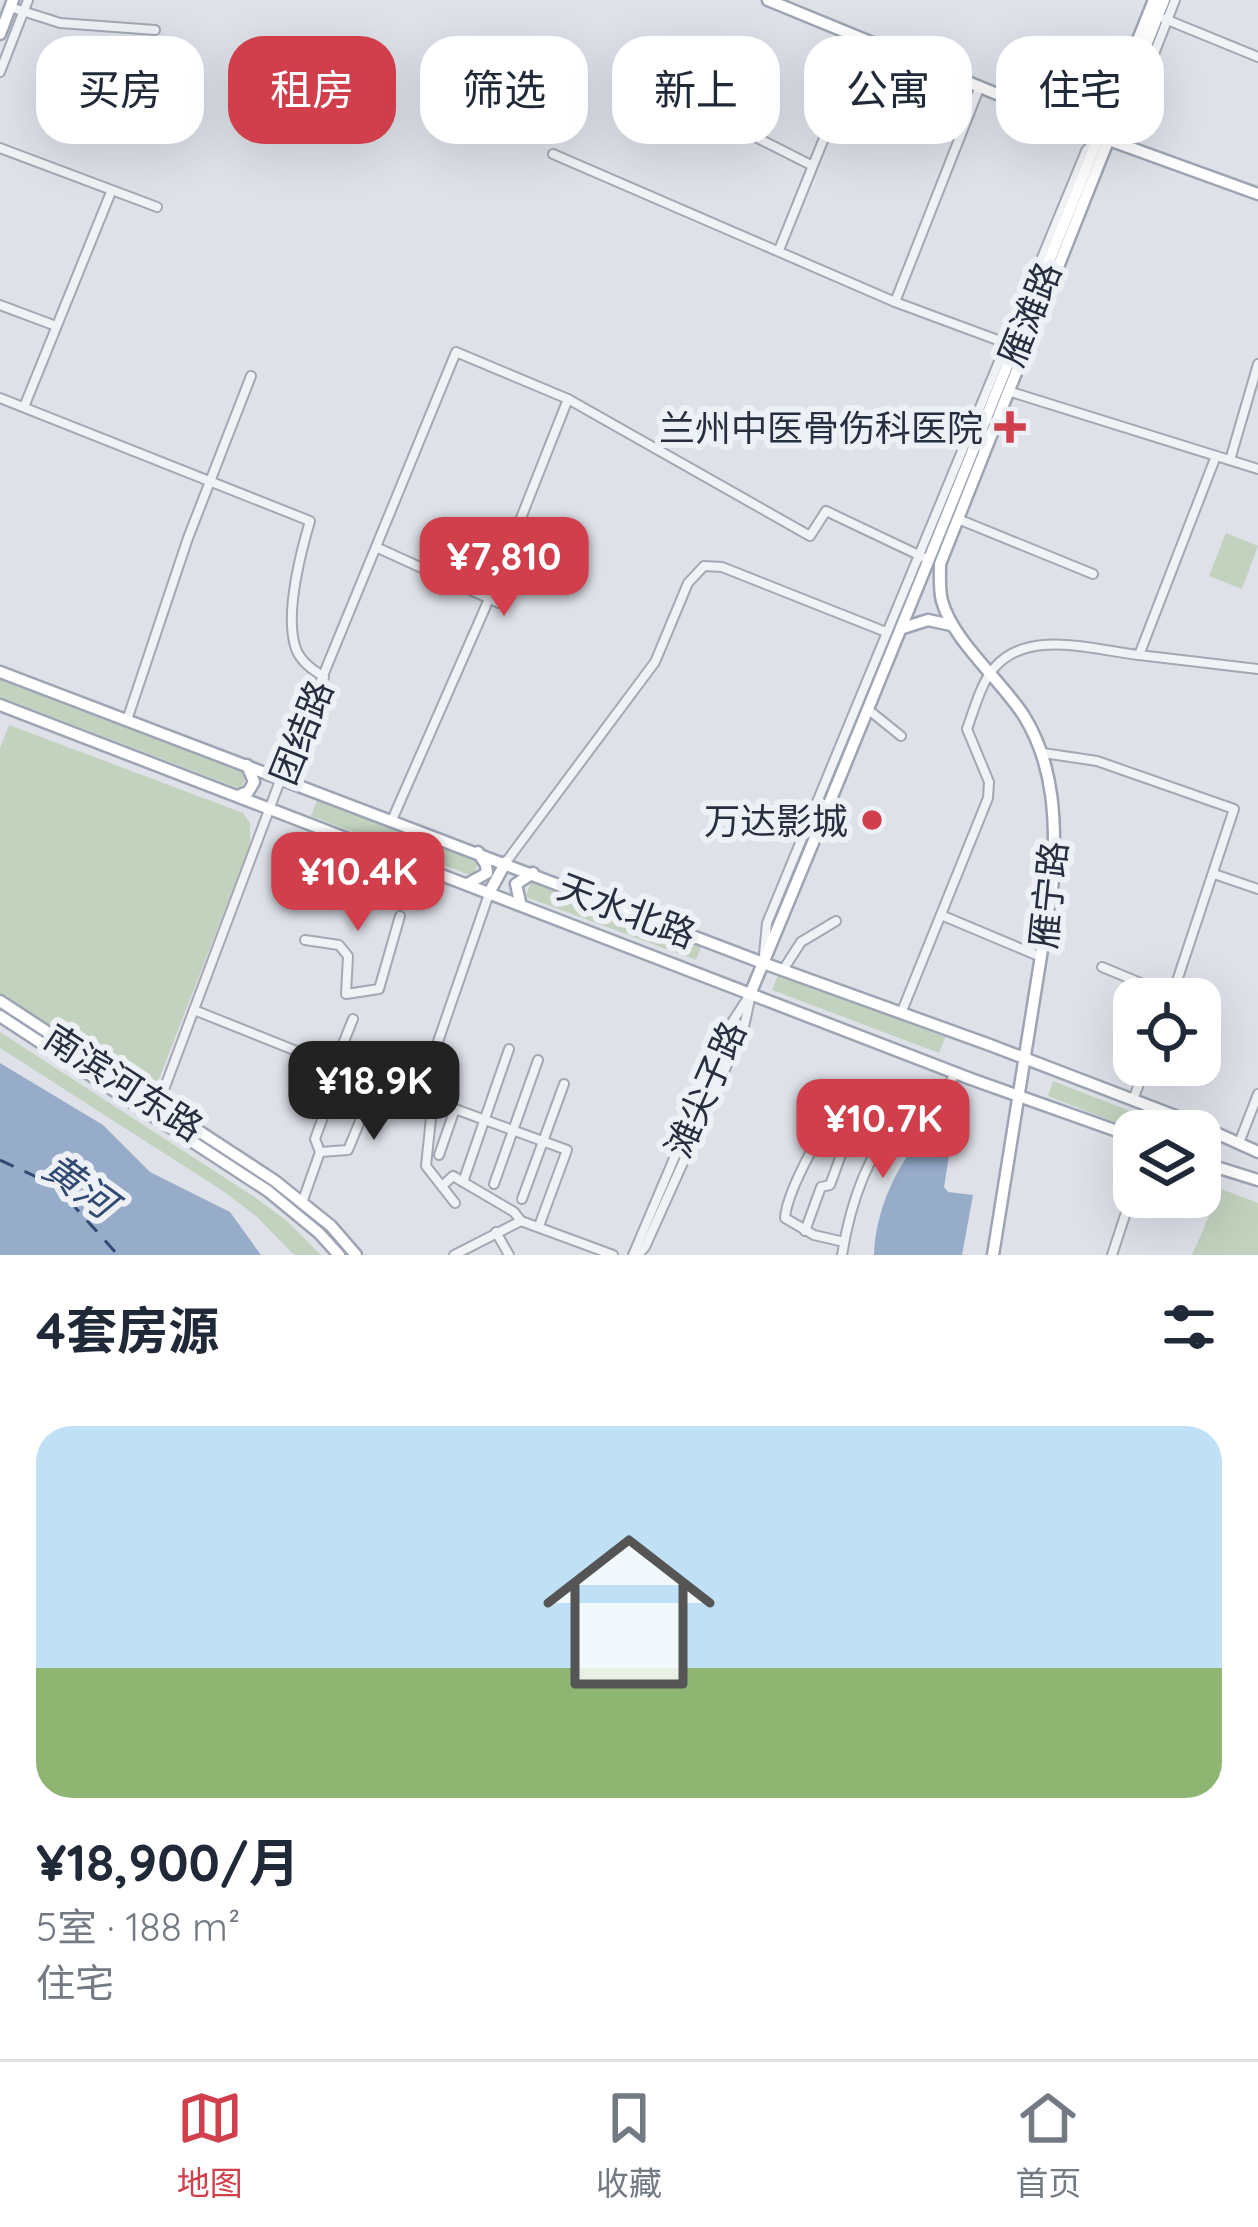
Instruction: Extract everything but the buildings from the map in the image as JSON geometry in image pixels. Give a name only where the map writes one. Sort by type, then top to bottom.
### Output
[{"type":"main road","points":[[768,0],[860,36]]},
{"type":"main road","name":"雁滩路","points":[[1142,36],[1154,0]]},
{"type":"main road","name":"雁滩路","points":[[1154,36],[1164,0]]},
{"type":"main road","points":[[0,34],[16,6]]},
{"type":"main road","points":[[972,83],[996,93]]},
{"type":"main road","name":"雁滩路","points":[[752,992],[1015,347],[1107,144]]},
{"type":"main road","points":[[1120,144],[1258,194]]},
{"type":"main road","name":"雁滩路","points":[[929,559],[957,519],[1007,390],[1015,347]]},
{"type":"main road","name":"雁宁路","points":[[929,559],[953,626],[1024,717],[1041,752],[1056,827],[1053,881],[993,1255]]},
{"type":"main road","points":[[904,628],[928,620],[953,626]]},
{"type":"main road","name":"天水北路","points":[[0,671],[764,963],[902,1011],[1257,1151]]},
{"type":"main road","name":"天水北路","points":[[0,705],[1113,1129]]},
{"type":"main road","points":[[236,795],[253,786],[254,774],[247,765]]},
{"type":"main road","points":[[469,883],[487,873],[478,852]]},
{"type":"main road","points":[[490,892],[506,862]]},
{"type":"main road","points":[[520,902],[517,884],[532,873]]},
{"type":"main road","name":"南滨河东路","points":[[0,1001],[268,1190],[339,1255]]},
{"type":"main road","name":"南滨河东路","points":[[0,1016],[302,1203],[356,1255]]},
{"type":"main road","points":[[1221,1169],[1254,1180]]},
{"type":"street","points":[[0,72],[16,6],[28,0]]},
{"type":"street","name":"雁滩路","points":[[1162,17],[1175,0]]},
{"type":"street","points":[[16,6],[59,22],[155,30]]},
{"type":"street","points":[[1162,17],[1258,57]]},
{"type":"street","points":[[896,302],[980,86]]},
{"type":"street","points":[[769,144],[812,165]]},
{"type":"street","points":[[779,250],[822,144]]},
{"type":"street","points":[[0,148],[157,207]]},
{"type":"street","points":[[553,154],[896,302],[1015,347]]},
{"type":"street","points":[[24,407],[112,193]]},
{"type":"street","points":[[0,305],[56,326]]},
{"type":"street","name":"团结路","points":[[157,1110],[281,778],[455,352],[568,399]]},
{"type":"street","points":[[1230,460],[1258,364]]},
{"type":"street","points":[[127,720],[250,376]]},
{"type":"street","points":[[1007,390],[1258,469]]},
{"type":"street","points":[[0,398],[310,521],[294,576],[295,647],[305,664],[324,677]]},
{"type":"street","points":[[392,820],[494,601],[568,399],[810,536],[826,511],[929,559],[886,632],[767,922],[764,963]]},
{"type":"street","points":[[1139,656],[1216,456]]},
{"type":"street","points":[[957,519],[1093,574]]},
{"type":"street","points":[[378,548],[494,601]]},
{"type":"street","points":[[506,862],[655,662],[688,583],[704,566],[722,567],[886,632]]},
{"type":"street","points":[[902,1011],[990,790],[967,729],[991,670],[1014,650],[1034,644],[1258,670]]},
{"type":"street","points":[[642,657],[646,673]]},
{"type":"street","points":[[870,711],[901,736]]},
{"type":"street","points":[[1041,752],[1097,761],[1234,809],[1179,978]]},
{"type":"street","points":[[404,902],[417,863]]},
{"type":"street","points":[[1214,874],[1258,889]]},
{"type":"street","points":[[454,1203],[426,1166],[437,1060],[433,1057],[490,892]]},
{"type":"street","points":[[941,915],[1041,957]]},
{"type":"street","points":[[305,940],[339,946],[347,956],[346,994],[379,988],[400,916]]},
{"type":"street","points":[[783,970],[801,942],[836,921]]},
{"type":"street","points":[[1102,967],[1127,978]]},
{"type":"street","name":"滩尖子路","points":[[636,1255],[731,1024],[752,992]]},
{"type":"street","points":[[194,1010],[334,1066]]},
{"type":"street","points":[[302,1203],[320,1152],[315,1139],[335,1084],[334,1066],[353,1018]]},
{"type":"street","points":[[463,1182],[509,1048]]},
{"type":"street","points":[[494,1184],[538,1060]]},
{"type":"street","points":[[320,1152],[348,1150],[381,1070]]},
{"type":"street","points":[[844,1242],[805,1231],[785,1218],[796,1178],[826,1124],[850,1090],[915,1114],[925,1111],[946,1092],[956,1072]]},
{"type":"street","points":[[335,1084],[397,1108]]},
{"type":"street","points":[[522,1199],[564,1084]]},
{"type":"street","points":[[1133,1100],[1139,1086]]},
{"type":"street","points":[[1239,1144],[1258,1094]]},
{"type":"street","points":[[805,1231],[821,1187],[830,1185],[850,1130],[861,1128],[872,1097]]},
{"type":"street","points":[[439,1155],[455,1108],[567,1150],[539,1226]]},
{"type":"street","points":[[842,1255],[852,1202],[866,1166],[904,1110]]},
{"type":"street","points":[[442,1186],[453,1176],[514,1212],[521,1221],[613,1255]]},
{"type":"street","points":[[1112,1255],[1124,1218]]},
{"type":"street","points":[[454,1255],[521,1221]]},
{"type":"street","points":[[496,1232],[508,1255]]},
{"type":"green space","points":[[1226,533],[1258,546],[1242,589],[1209,576]]},
{"type":"green space","points":[[0,680],[247,774],[241,789],[0,697]]},
{"type":"green space","points":[[9,725],[243,813],[250,823],[250,845],[159,1079],[143,1087],[0,993],[0,748]]},
{"type":"green space","points":[[317,800],[479,860],[473,876],[311,816]]},
{"type":"green space","points":[[531,881],[702,945],[696,960],[526,897]]},
{"type":"green space","points":[[778,975],[945,1037],[939,1053],[772,990]]},
{"type":"green space","points":[[0,1032],[253,1196],[321,1255],[294,1255],[223,1191],[0,1048]]},
{"type":"green space","points":[[1053,1081],[1127,1110],[1113,1110],[1113,1122],[1048,1096]]},
{"type":"green space","points":[[1221,1189],[1258,1203],[1258,1255],[1192,1255],[1208,1218],[1221,1218]]},
{"type":"water","name":"黄河","points":[[0,1063],[103,1125],[150,1172],[230,1212],[261,1255],[0,1255]]},
{"type":"water","points":[[944,1111],[956,1113],[944,1187],[948,1192],[973,1195],[962,1255],[874,1255],[880,1214],[895,1176]]},
{"type":"ferry route","points":[[0,1160],[56,1186],[118,1255]]},
{"type":"place","name":"兰州中医骨伤科医院","points":[[1010,427]]},
{"type":"place","name":"万达影城","points":[[872,820]]}]
